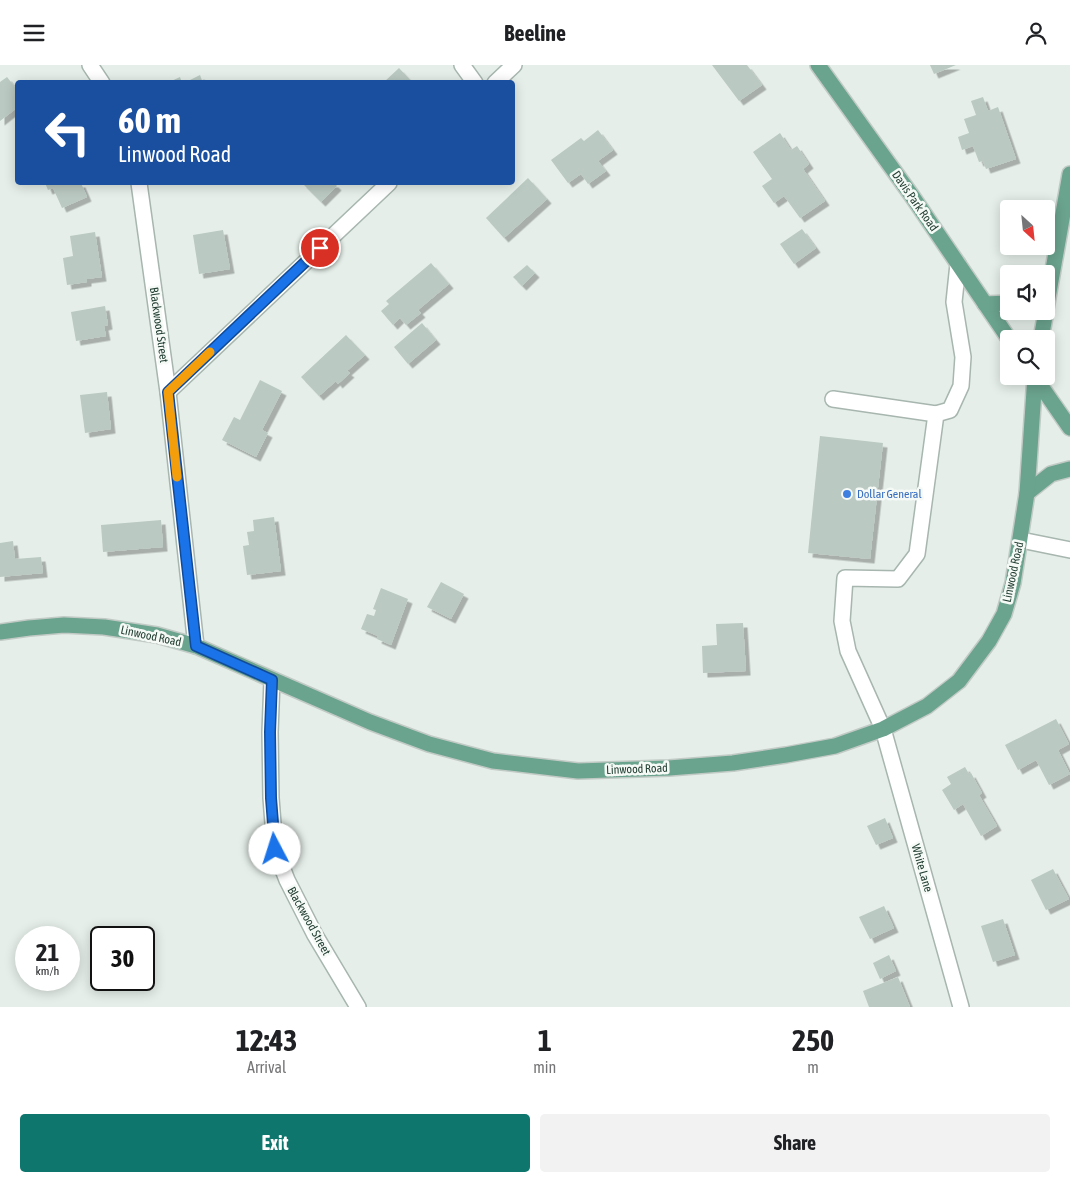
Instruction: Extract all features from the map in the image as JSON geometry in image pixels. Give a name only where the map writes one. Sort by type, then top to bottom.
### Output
[{"type":"main road","name":"Davis Park Road","points":[[818,65],[912,196],[1003,330]]},
{"type":"main road","points":[[1052,265],[1070,174]]},
{"type":"main road","points":[[985,304],[1000,303]]},
{"type":"main road","name":"Linwood Road","points":[[0,632],[64,625],[104,627],[157,635],[196,646],[370,722],[429,744],[492,761],[578,771],[669,768],[733,763],[835,746],[883,729],[927,706],[959,681],[989,641],[1004,614],[1013,583],[1028,493],[1035,385]]},
{"type":"main road","points":[[1040,385],[1070,428]]},
{"type":"main road","points":[[1028,493],[1051,474],[1070,469]]},
{"type":"street","points":[[90,65],[100,80]]},
{"type":"street","points":[[462,65],[474,80]]},
{"type":"street","points":[[498,80],[514,65]]},
{"type":"street","name":"Blackwood Street","points":[[139,185],[168,392],[196,646]]},
{"type":"street","points":[[168,392],[387,185]]},
{"type":"street","points":[[833,399],[936,414],[950,409],[961,386],[963,357],[954,302],[958,264]]},
{"type":"street","name":"White Lane","points":[[936,414],[917,554],[898,579],[845,578],[842,621],[848,651],[883,729],[961,1007]]},
{"type":"street","points":[[1021,539],[1070,550]]},
{"type":"street","name":"Blackwood Street","points":[[272,680],[270,732],[271,798],[275,849],[286,879],[311,927],[358,1007]]},
{"type":"building","points":[[712,65],[747,65],[762,85],[739,101]]},
{"type":"building","points":[[930,65],[956,65],[934,74]]},
{"type":"building","points":[[399,68],[410,80],[386,80]]},
{"type":"building","points":[[200,75],[202,80],[190,80]]},
{"type":"building","points":[[7,77],[15,87],[15,109],[0,121],[0,82]]},
{"type":"building","points":[[983,97],[988,111],[998,107],[1016,159],[986,169],[983,161],[979,162],[973,146],[962,150],[958,137],[969,133],[964,119],[976,115],[971,101]]},
{"type":"building","points":[[598,130],[613,150],[598,161],[606,171],[588,184],[581,174],[568,183],[551,160],[581,138],[584,141]]},
{"type":"building","points":[[780,133],[791,150],[797,146],[809,164],[803,169],[825,201],[800,218],[784,196],[774,203],[762,186],[772,179],[753,152]]},
{"type":"building","points":[[528,178],[547,199],[504,238],[486,218]]},
{"type":"building","points":[[46,185],[82,185],[87,197],[62,208],[53,188],[48,190]]},
{"type":"building","points":[[304,185],[337,186],[321,202]]},
{"type":"building","points":[[802,229],[816,248],[794,264],[780,244]]},
{"type":"building","points":[[223,230],[230,269],[199,274],[193,235]]},
{"type":"building","points":[[95,232],[102,277],[87,279],[87,282],[67,285],[63,258],[73,256],[70,236]]},
{"type":"building","points":[[431,263],[449,284],[418,310],[421,313],[406,325],[400,318],[393,325],[381,311],[389,304],[386,301]]},
{"type":"building","points":[[527,265],[535,273],[522,286],[513,277]]},
{"type":"building","points":[[105,306],[108,325],[104,326],[106,336],[76,341],[71,312]]},
{"type":"building","points":[[422,323],[436,340],[408,364],[394,347]]},
{"type":"building","points":[[346,335],[365,355],[347,371],[350,373],[338,384],[336,381],[319,396],[301,377]]},
{"type":"building","points":[[260,380],[282,391],[262,430],[268,433],[256,457],[222,440],[234,417],[240,420]]},
{"type":"building","points":[[107,392],[111,429],[85,433],[80,395]]},
{"type":"building","points":[[820,436],[883,443],[870,559],[808,553]]},
{"type":"building","points":[[274,517],[281,571],[247,575],[243,546],[249,545],[247,532],[254,531],[253,520]]},
{"type":"building","points":[[161,520],[163,547],[103,552],[101,525]]},
{"type":"building","points":[[13,541],[15,559],[41,557],[43,573],[0,577],[0,543]]},
{"type":"building","points":[[441,582],[464,594],[451,619],[427,607]]},
{"type":"building","points":[[381,588],[408,599],[391,645],[377,639],[378,636],[361,629],[367,614],[374,616],[376,610],[373,609]]},
{"type":"building","points":[[743,623],[746,671],[703,673],[702,646],[717,645],[716,624]]},
{"type":"building","points":[[1056,719],[1069,744],[1058,750],[1070,774],[1049,785],[1036,760],[1018,770],[1005,745]]},
{"type":"building","points":[[965,767],[969,774],[971,773],[982,793],[979,795],[997,826],[981,836],[963,804],[954,810],[942,790],[951,784],[947,777]]},
{"type":"building","points":[[885,818],[893,838],[876,845],[867,826]]},
{"type":"building","points":[[1053,869],[1069,899],[1046,910],[1031,880]]},
{"type":"building","points":[[884,906],[894,928],[870,939],[859,917]]},
{"type":"building","points":[[1003,919],[1015,955],[993,962],[981,926]]},
{"type":"building","points":[[889,955],[896,971],[880,979],[873,963]]},
{"type":"building","points":[[898,977],[910,1007],[869,1007],[863,991]]},
{"type":"slow traffic","points":[[177,477],[168,392],[210,352]]},
{"type":"place","name":"Dollar General","points":[[847,494]]},
{"type":"route","points":[[275,849],[271,798],[270,732],[272,680],[196,646],[168,392],[320,248]]}]
